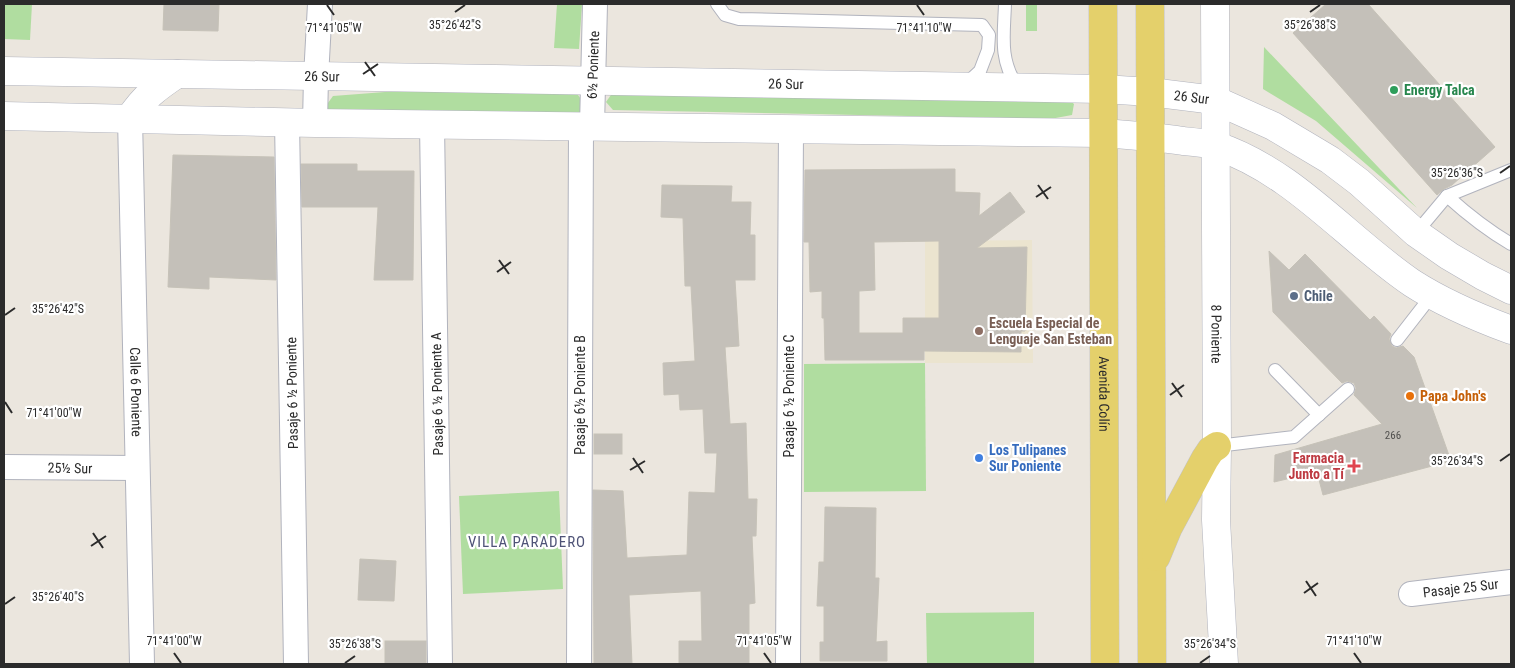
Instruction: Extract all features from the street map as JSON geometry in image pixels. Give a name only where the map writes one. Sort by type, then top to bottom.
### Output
[{"type":"main road","name":"Avenida Colín","points":[[1103,4],[1105,664]]},
{"type":"main road","points":[[1150,4],[1152,664]]},
{"type":"main road","points":[[1152,570],[1159,546],[1175,514],[1205,459],[1211,450],[1217,446]]},
{"type":"street","points":[[315,122],[320,4]]},
{"type":"street","name":"6½ Poniente","points":[[587,126],[592,80],[595,4]]},
{"type":"street","name":"8 Poniente","points":[[1215,4],[1216,520],[1224,664]]},
{"type":"street","name":"26 Sur","points":[[4,70],[1103,89],[1150,92],[1216,100],[1273,126],[1330,160],[1359,182],[1416,233],[1449,256],[1511,290]]},
{"type":"street","points":[[130,118],[140,102],[153,90],[177,74]]},
{"type":"street","points":[[4,116],[1104,133],[1150,136],[1215,146],[1245,158],[1286,182],[1371,251],[1432,296],[1471,315],[1511,330]]},
{"type":"street","name":"Calle 6 Poniente","points":[[130,118],[142,664]]},
{"type":"street","name":"Pasaje 6 ½ Poniente","points":[[287,121],[296,664]]},
{"type":"street","name":"Pasaje 6 ½ Poniente A","points":[[432,124],[440,664]]},
{"type":"street","name":"Pasaje 6½ Poniente B","points":[[579,664],[587,126]]},
{"type":"street","name":"Pasaje 6 ½ Poniente C","points":[[788,664],[791,129]]},
{"type":"street","name":"25½ Sur","points":[[4,467],[137,468]]},
{"type":"street","name":"Pasaje 25 Sur","points":[[1411,594],[1511,582]]},
{"type":"lane","points":[[717,4],[725,15],[739,18],[982,26],[988,35],[988,50],[980,71],[963,87]]},
{"type":"lane","points":[[1004,4],[1003,52],[1009,73],[1019,88]]},
{"type":"lane","points":[[1416,233],[1447,196],[1511,170]]},
{"type":"lane","points":[[1447,196],[1470,217],[1511,244]]},
{"type":"lane","points":[[1397,340],[1432,296]]},
{"type":"lane","points":[[1275,370],[1319,415]]},
{"type":"lane","points":[[1217,446],[1294,437],[1348,389]]},
{"type":"shaded area","name":"Escuela Especial de Lenguaje San Esteban","points":[[1032,240],[1033,363],[925,363],[925,241]]},
{"type":"green space","points":[[4,4],[32,4],[30,40],[4,39]]},
{"type":"green space","points":[[557,4],[582,4],[579,49],[554,48]]},
{"type":"green space","points":[[1026,4],[1037,4],[1037,31],[1026,31]]},
{"type":"green space","points":[[1264,47],[1417,208],[1316,121],[1263,89]]},
{"type":"green space","points":[[424,89],[576,92],[585,105],[577,117],[334,115],[325,107],[333,96]]},
{"type":"green space","points":[[613,92],[1068,99],[1074,104],[1072,115],[1050,119],[613,110],[606,102]]},
{"type":"green space","points":[[925,363],[926,491],[804,492],[804,364]]},
{"type":"green space","points":[[559,491],[563,589],[463,594],[459,496]]},
{"type":"green space","points":[[1034,612],[1034,664],[927,664],[926,613]]},
{"type":"building","points":[[164,4],[219,4],[218,31],[163,30]]},
{"type":"building","name":"Energy Talca","points":[[1326,4],[1368,4],[1495,147],[1452,185],[1437,195],[1293,33]]},
{"type":"building","points":[[173,155],[274,157],[276,280],[209,277],[209,289],[168,287]]},
{"type":"building","points":[[301,164],[357,164],[357,171],[414,171],[413,280],[374,280],[378,207],[302,207]]},
{"type":"building","points":[[955,169],[955,192],[980,193],[979,216],[1010,192],[1025,212],[977,248],[1027,247],[1025,331],[1021,331],[1021,352],[924,351],[924,360],[825,360],[822,291],[810,292],[809,242],[804,242],[805,170]],"holes":[[[939,241],[939,318],[903,318],[903,333],[859,333],[859,291],[875,290],[874,242]]]},
{"type":"building","points":[[662,185],[732,186],[731,202],[751,202],[750,235],[755,235],[755,280],[735,280],[739,346],[725,347],[730,424],[746,423],[748,499],[757,499],[756,536],[752,536],[755,603],[749,604],[749,664],[679,664],[679,641],[702,641],[701,591],[629,595],[632,664],[594,664],[593,490],[623,491],[627,558],[687,555],[689,492],[715,493],[717,453],[705,453],[703,409],[680,410],[679,394],[664,395],[663,363],[695,361],[691,286],[685,286],[683,218],[661,217]]},
{"type":"building","points":[[1269,251],[1289,270],[1305,254],[1370,320],[1374,316],[1391,334],[1389,339],[1392,346],[1396,348],[1403,346],[1414,357],[1451,461],[1323,495],[1317,472],[1274,482],[1275,455],[1382,424],[1354,395],[1356,388],[1354,383],[1347,381],[1342,383],[1273,312]]},
{"type":"building","points":[[594,434],[622,434],[622,454],[594,454]]},
{"type":"building","points":[[825,507],[876,508],[875,578],[879,578],[876,642],[887,641],[887,661],[820,661],[820,642],[824,642],[824,606],[817,606],[819,562],[824,562]]},
{"type":"building","points":[[360,559],[396,561],[394,601],[358,600]]},
{"type":"building","points":[[385,641],[426,641],[426,664],[385,664]]},
{"type":"place","name":"Energy Talca","points":[[1394,90]]},
{"type":"place","name":"Chile","points":[[1294,296]]},
{"type":"place","name":"Escuela Especial de Lenguaje San Esteban","points":[[979,331]]},
{"type":"place","name":"Papa John's","points":[[1410,396]]},
{"type":"place","name":"Los Tulipanes Sur Poniente","points":[[979,458]]},
{"type":"place","name":"Farmacia Junto a Tí","points":[[1354,466]]},
{"type":"district","name":"VILLA PARADERO","points":[[527,542]]}]
